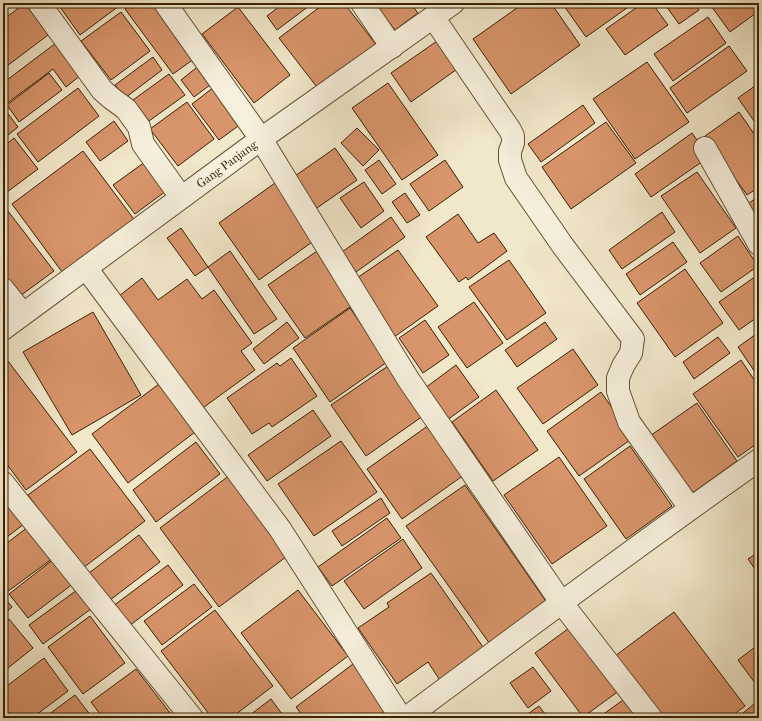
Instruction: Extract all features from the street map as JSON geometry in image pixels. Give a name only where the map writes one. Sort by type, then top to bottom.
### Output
[{"type":"street","points":[[39,3],[102,90],[126,109],[139,128],[143,144],[181,197]]},
{"type":"street","points":[[165,3],[261,139],[408,380],[561,602],[651,718]]},
{"type":"street","points":[[362,3],[392,47]]},
{"type":"street","name":"Gang Panjang","points":[[3,330],[181,197],[453,3]]},
{"type":"street","points":[[433,17],[510,130],[513,136],[510,160],[516,178],[563,246],[633,339],[630,353],[618,378],[618,391],[628,422],[690,508]]},
{"type":"street","points":[[705,148],[759,244]]},
{"type":"street","points":[[86,268],[280,529],[402,718]]},
{"type":"street","points":[[3,288],[23,314]]},
{"type":"street","points":[[406,718],[561,602],[690,508],[759,460]]},
{"type":"street","points":[[3,483],[192,718]]},
{"type":"building","points":[[25,3],[48,35],[3,69],[3,20]]},
{"type":"building","points":[[65,3],[117,3],[119,6],[80,35],[60,7]]},
{"type":"building","points":[[133,3],[159,3],[198,56],[173,74],[125,9]]},
{"type":"building","points":[[284,3],[313,3],[277,30],[267,16]]},
{"type":"building","points":[[325,3],[344,3],[378,47],[320,91],[279,38]]},
{"type":"building","points":[[374,3],[410,3],[418,13],[395,30]]},
{"type":"building","points":[[524,3],[551,3],[580,45],[511,94],[473,39]]},
{"type":"building","points":[[562,3],[634,3],[586,37]]},
{"type":"building","points":[[643,3],[652,3],[668,25],[625,55],[606,29]]},
{"type":"building","points":[[664,3],[695,3],[699,10],[679,24]]},
{"type":"building","points":[[709,3],[759,3],[759,11],[730,32]]},
{"type":"building","points":[[238,7],[290,75],[254,103],[202,34]]},
{"type":"building","points":[[121,12],[150,51],[111,80],[81,41]]},
{"type":"building","points":[[708,17],[726,43],[673,81],[654,54]]},
{"type":"building","points":[[440,39],[460,67],[411,102],[391,73]]},
{"type":"building","points":[[56,43],[81,75],[66,87],[53,69],[6,104],[3,100],[3,83]]},
{"type":"building","points":[[729,46],[747,71],[687,113],[670,88]]},
{"type":"building","points":[[153,57],[162,70],[125,98],[115,85]]},
{"type":"building","points":[[647,62],[689,122],[635,159],[593,99]]},
{"type":"building","points":[[201,64],[214,82],[194,97],[181,80]]},
{"type":"building","points":[[49,73],[62,90],[19,122],[7,105]]},
{"type":"building","points":[[169,74],[185,95],[149,121],[133,100]]},
{"type":"building","points":[[388,83],[438,155],[402,180],[352,108]]},
{"type":"building","points":[[759,83],[759,128],[738,98]]},
{"type":"building","points":[[218,84],[245,121],[219,140],[192,104]]},
{"type":"building","points":[[78,88],[99,116],[38,162],[17,134]]},
{"type":"building","points":[[187,102],[214,139],[178,166],[150,129]]},
{"type":"building","points":[[583,105],[595,123],[541,162],[528,144]]},
{"type":"building","points":[[3,107],[18,127],[3,139]]},
{"type":"building","points":[[739,112],[759,141],[759,187],[747,195],[705,136]]},
{"type":"building","points":[[114,121],[128,141],[100,161],[86,142]]},
{"type":"building","points":[[606,122],[636,163],[571,209],[542,167]]},
{"type":"building","points":[[357,128],[379,150],[363,166],[341,143]]},
{"type":"building","points":[[692,133],[709,157],[651,197],[635,174]]},
{"type":"building","points":[[14,138],[38,169],[3,195],[3,147]]},
{"type":"building","points":[[335,148],[357,180],[317,208],[295,176]]},
{"type":"building","points":[[83,151],[139,226],[68,280],[12,204]]},
{"type":"building","points":[[379,160],[396,184],[382,194],[365,170]]},
{"type":"building","points":[[445,160],[463,187],[429,211],[410,184]]},
{"type":"building","points":[[145,162],[166,191],[135,214],[113,185]]},
{"type":"building","points":[[697,172],[736,228],[700,253],[661,196]]},
{"type":"building","points":[[364,182],[384,211],[361,228],[340,198]]},
{"type":"building","points":[[275,183],[315,240],[259,280],[219,223]]},
{"type":"building","points":[[405,193],[420,215],[407,223],[392,202]]},
{"type":"building","points":[[759,196],[759,225],[745,206]]},
{"type":"building","points":[[4,206],[54,271],[20,296],[3,273]]},
{"type":"building","points":[[662,212],[675,232],[622,269],[609,250]]},
{"type":"building","points":[[458,214],[478,243],[494,233],[507,251],[468,280],[466,277],[459,282],[426,237]]},
{"type":"building","points":[[391,217],[405,237],[356,272],[342,252]]},
{"type":"building","points":[[181,228],[208,267],[195,276],[167,238]]},
{"type":"building","points":[[738,236],[758,266],[721,292],[700,263]]},
{"type":"building","points":[[673,242],[687,262],[640,295],[626,274]]},
{"type":"building","points":[[320,249],[357,302],[305,338],[268,285]]},
{"type":"building","points":[[398,250],[438,306],[394,337],[354,280]]},
{"type":"building","points":[[230,251],[277,319],[254,334],[208,267]]},
{"type":"building","points":[[509,260],[546,313],[507,340],[469,287]]},
{"type":"building","points":[[685,269],[723,323],[675,357],[637,303]]},
{"type":"building","points":[[759,274],[759,316],[739,330],[719,302]]},
{"type":"building","points":[[142,278],[158,300],[187,279],[202,299],[214,290],[252,343],[241,351],[255,370],[200,410],[119,296]]},
{"type":"building","points":[[474,302],[503,343],[467,368],[438,327]]},
{"type":"building","points":[[350,308],[387,362],[330,402],[293,348]]},
{"type":"building","points":[[93,312],[141,395],[72,435],[23,352]]},
{"type":"building","points":[[425,320],[449,355],[423,373],[399,338]]},
{"type":"building","points":[[287,322],[299,338],[264,364],[253,349]]},
{"type":"building","points":[[545,322],[557,339],[517,367],[505,350]]},
{"type":"building","points":[[759,332],[759,378],[738,347]]},
{"type":"building","points":[[718,337],[730,353],[694,379],[683,362]]},
{"type":"building","points":[[573,349],[598,385],[543,424],[517,388]]},
{"type":"building","points":[[291,358],[317,396],[272,427],[269,423],[252,434],[227,398],[277,363],[280,366]]},
{"type":"building","points":[[741,360],[759,387],[759,442],[738,457],[693,394]]},
{"type":"building","points":[[8,361],[77,452],[26,490],[3,459],[3,365]]},
{"type":"building","points":[[456,365],[479,397],[447,420],[425,388]]},
{"type":"building","points":[[388,366],[423,416],[366,456],[331,405]]},
{"type":"building","points":[[163,381],[199,429],[128,483],[92,434]]},
{"type":"building","points":[[496,390],[538,450],[493,481],[452,422]]},
{"type":"building","points":[[601,392],[633,438],[579,476],[547,431]]},
{"type":"building","points":[[697,403],[737,461],[688,496],[647,438]]},
{"type":"building","points":[[313,410],[331,436],[267,481],[248,455]]},
{"type":"building","points":[[429,425],[464,475],[402,519],[367,469]]},
{"type":"building","points":[[341,441],[377,492],[314,536],[278,484]]},
{"type":"building","points":[[196,442],[220,474],[156,522],[133,490]]},
{"type":"building","points":[[630,446],[672,506],[626,539],[584,479]]},
{"type":"building","points":[[90,449],[145,521],[83,568],[28,495]]},
{"type":"building","points":[[559,457],[607,526],[552,564],[504,495]]},
{"type":"building","points":[[230,475],[290,554],[219,607],[160,528]]},
{"type":"building","points":[[465,485],[550,607],[492,647],[406,526]]},
{"type":"building","points":[[3,496],[24,524],[3,540]]},
{"type":"building","points":[[381,498],[390,513],[342,546],[332,531]]},
{"type":"building","points":[[387,518],[401,538],[332,586],[318,567]]},
{"type":"building","points":[[32,524],[56,556],[7,592],[3,586],[3,546]]},
{"type":"building","points":[[139,535],[160,562],[110,600],[89,573]]},
{"type":"building","points":[[403,539],[422,568],[364,609],[344,581]]},
{"type":"building","points":[[759,552],[759,575],[748,559]]},
{"type":"building","points":[[59,555],[78,580],[28,618],[9,594]]},
{"type":"building","points":[[168,565],[183,585],[129,626],[113,606]]},
{"type":"building","points":[[431,573],[488,654],[443,685],[428,662],[397,684],[358,628],[389,607],[387,603]]},
{"type":"building","points":[[194,584],[212,607],[162,645],[144,621]]},
{"type":"building","points":[[77,590],[91,609],[43,644],[29,625]]},
{"type":"building","points":[[298,590],[348,656],[291,699],[241,633]]},
{"type":"building","points":[[3,596],[12,607],[3,615]]},
{"type":"building","points":[[215,610],[273,686],[231,718],[212,718],[161,651]]},
{"type":"building","points":[[674,612],[745,706],[729,718],[661,718],[615,656]]},
{"type":"building","points":[[90,616],[125,663],[83,694],[48,647]]},
{"type":"building","points":[[9,619],[33,648],[3,672],[3,623]]},
{"type":"building","points":[[576,623],[623,688],[583,717],[535,653]]},
{"type":"building","points":[[759,644],[759,680],[755,683],[738,660]]},
{"type":"building","points":[[44,658],[68,691],[32,718],[12,718],[3,705],[3,689]]},
{"type":"building","points":[[353,664],[393,718],[304,718],[296,707]]},
{"type":"building","points":[[533,667],[551,691],[528,708],[510,683]]},
{"type":"building","points":[[136,669],[174,718],[103,718],[91,702]]},
{"type":"building","points":[[75,695],[91,716],[88,718],[44,718]]},
{"type":"building","points":[[630,695],[646,718],[598,718]]},
{"type":"building","points":[[271,699],[285,718],[246,718]]},
{"type":"building","points":[[759,700],[759,718],[737,718]]},
{"type":"building","points":[[539,706],[548,718],[522,718]]}]
